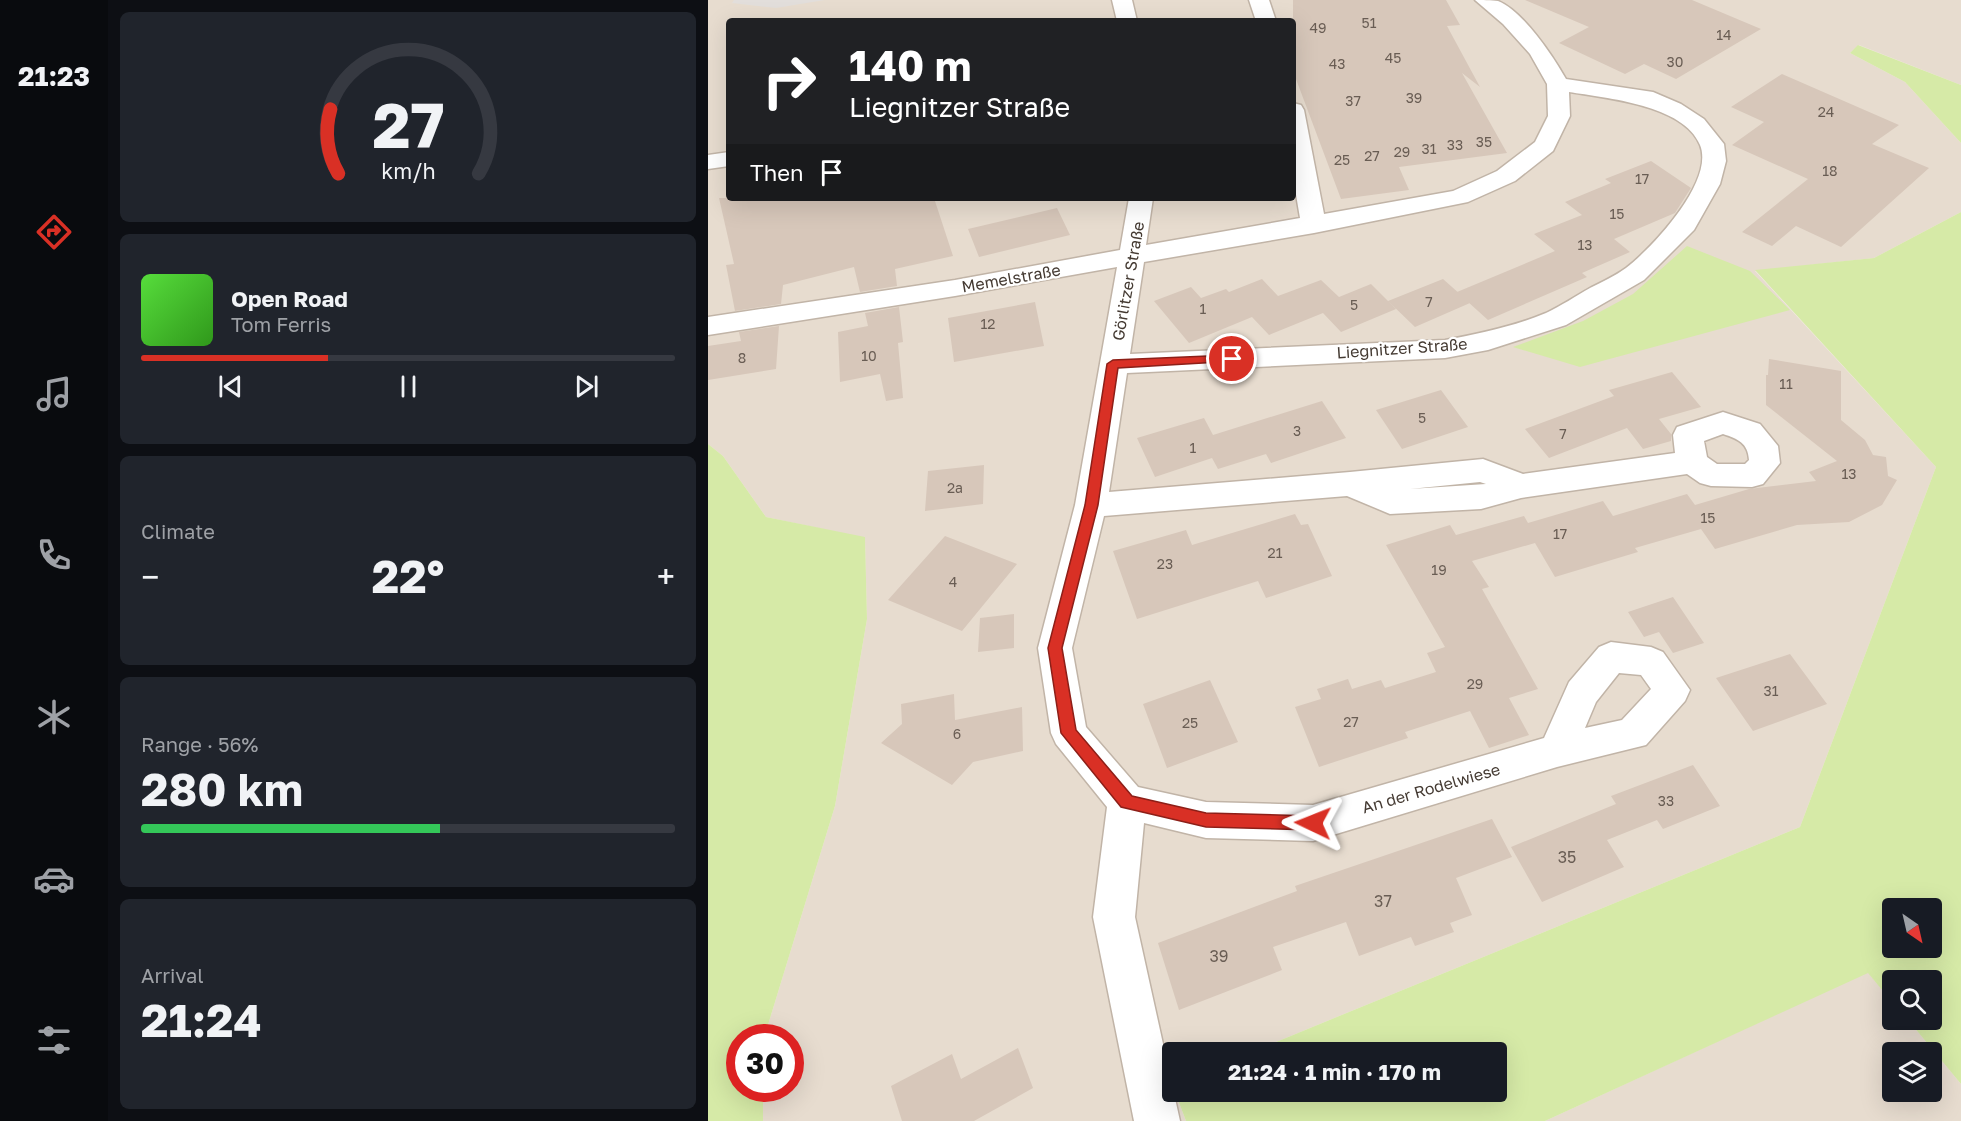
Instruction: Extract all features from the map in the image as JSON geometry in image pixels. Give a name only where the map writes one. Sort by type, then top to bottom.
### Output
[{"type":"street","points":[[1122,0],[1126,18]]},
{"type":"street","points":[[1259,0],[1265,18]]},
{"type":"street","name":"Memelstraße","points":[[708,326],[955,288],[1459,197],[1506,176],[1545,146],[1559,116],[1558,84],[1539,51],[1510,20],[1485,0]]},
{"type":"street","name":"Liegnitzer Straße","points":[[1113,364],[1445,348],[1478,342],[1556,320],[1635,274],[1685,225],[1708,184],[1714,161],[1712,144],[1696,124],[1673,109],[1645,97],[1558,84]]},
{"type":"street","points":[[1296,126],[1314,225]]},
{"type":"street","points":[[708,162],[726,159]]},
{"type":"street","name":"Görlitzer Straße","points":[[1113,364],[1134,256],[1142,201]]},
{"type":"street","points":[[1113,364],[1091,505],[1055,648],[1069,733],[1127,802],[1114,917],[1157,1121]]},
{"type":"street","points":[[1091,505],[1350,484],[1390,502],[1481,497],[1521,486],[1692,462]]},
{"type":"street","name":"An der Rodelwiese","points":[[1127,802],[1206,820],[1313,823],[1557,751]]},
{"type":"shaded area","points":[[708,0],[1961,0],[1961,85],[1859,45],[1850,53],[1905,82],[1961,143],[1961,212],[1874,258],[1755,271],[1936,467],[1800,827],[1276,1042],[1162,1042],[1162,1102],[1179,1102],[1186,1121],[763,1121],[763,1102],[804,1102],[804,1024],[768,1024],[835,806],[867,619],[865,538],[766,517],[723,456],[708,444]]},
{"type":"shaded area","points":[[734,0],[825,0],[776,8],[732,3]]},
{"type":"shaded area","points":[[1868,972],[1882,989],[1882,1030],[1916,1030],[1926,1042],[1882,1042],[1882,1102],[1942,1102],[1942,1061],[1961,1084],[1961,1121],[1545,1121]]},
{"type":"green space","points":[[1858,45],[1961,85],[1961,143],[1905,82],[1850,53]]},
{"type":"green space","points":[[1961,212],[1961,1084],[1942,1061],[1942,1042],[1926,1042],[1916,1030],[1942,1030],[1942,970],[1882,970],[1882,990],[1868,973],[1545,1121],[1186,1121],[1179,1102],[1507,1102],[1507,1042],[1276,1042],[1800,827],[1936,467],[1755,270],[1874,258]]},
{"type":"green space","points":[[1687,246],[1750,271],[1790,310],[1580,367],[1513,347],[1583,321],[1633,294]]},
{"type":"green space","points":[[708,444],[723,456],[766,517],[865,537],[867,619],[835,806],[768,1024],[726,1024],[726,1102],[763,1102],[763,1121],[708,1121]]},
{"type":"building","points":[[1293,0],[1446,0],[1460,25],[1447,26],[1480,87],[1462,73],[1507,153],[1399,167],[1409,190],[1341,199],[1296,79],[1296,18],[1293,18]]},
{"type":"building","points":[[1525,0],[1692,0],[1761,29],[1676,79],[1644,64],[1625,74],[1559,43],[1589,27]]},
{"type":"building","points":[[1782,74],[1899,125],[1872,144],[1929,168],[1841,247],[1796,226],[1772,246],[1742,232],[1808,179],[1732,145],[1764,122],[1731,107]]},
{"type":"building","points":[[1651,161],[1691,188],[1675,213],[1614,239],[1630,252],[1582,273],[1587,277],[1488,320],[1457,292],[1555,251],[1534,234],[1582,215],[1565,202],[1611,183],[1605,179]]},
{"type":"building","points":[[719,198],[726,198],[726,201],[935,201],[953,256],[895,269],[897,286],[860,292],[854,267],[783,285],[781,304],[735,311],[726,265],[734,264]]},
{"type":"building","points":[[1057,208],[1070,235],[979,257],[968,229]]},
{"type":"building","points":[[1262,279],[1278,296],[1321,280],[1339,297],[1371,284],[1396,309],[1341,332],[1323,313],[1269,335],[1252,317],[1189,343],[1154,301],[1191,287],[1201,298],[1226,289],[1229,292]]},
{"type":"building","points":[[1443,279],[1470,303],[1415,327],[1388,301]]},
{"type":"building","points":[[1035,302],[1044,346],[954,362],[948,318]]},
{"type":"building","points":[[899,307],[903,342],[898,343],[903,398],[886,401],[880,374],[840,382],[838,332],[868,326],[865,313]]},
{"type":"building","points":[[779,326],[776,369],[708,380],[708,346],[741,341],[739,332]]},
{"type":"building","points":[[1769,359],[1841,371],[1841,420],[1865,440],[1873,455],[1886,457],[1888,476],[1897,480],[1882,505],[1849,522],[1797,525],[1715,549],[1701,529],[1635,548],[1638,552],[1555,577],[1535,543],[1472,561],[1489,587],[1482,589],[1538,689],[1509,698],[1529,735],[1489,748],[1470,711],[1405,732],[1408,738],[1319,767],[1295,707],[1321,699],[1317,689],[1348,679],[1352,689],[1381,680],[1385,688],[1436,672],[1427,653],[1445,647],[1386,545],[1450,525],[1456,535],[1524,516],[1528,523],[1603,501],[1613,516],[1687,494],[1695,505],[1749,489],[1816,481],[1809,472],[1837,461],[1766,405],[1766,375],[1768,375]]},
{"type":"building","points":[[1672,372],[1701,407],[1659,419],[1671,434],[1671,441],[1643,449],[1627,428],[1549,458],[1525,429],[1614,396],[1609,390]]},
{"type":"building","points":[[1441,390],[1468,427],[1402,449],[1376,410]]},
{"type":"building","points":[[1322,401],[1346,438],[1271,463],[1266,454],[1218,469],[1212,458],[1155,477],[1137,438],[1204,418],[1213,435]]},
{"type":"building","points":[[984,465],[983,504],[925,511],[928,471]]},
{"type":"building","points":[[1295,514],[1301,525],[1308,524],[1332,576],[1266,598],[1258,581],[1137,619],[1113,551],[1186,530],[1192,545]]},
{"type":"building","points":[[945,536],[1017,564],[962,631],[888,600]]},
{"type":"building","points":[[1673,597],[1704,643],[1673,653],[1659,632],[1644,637],[1628,612]]},
{"type":"building","points":[[1014,614],[1014,648],[978,652],[980,618]]},
{"type":"building","points":[[1790,654],[1827,704],[1753,731],[1716,678]]},
{"type":"building","points":[[1210,680],[1238,742],[1167,768],[1143,704]]},
{"type":"building","points":[[954,694],[955,720],[1022,707],[1023,751],[973,762],[952,785],[881,743],[902,724],[901,704]]},
{"type":"building","points":[[1693,765],[1720,806],[1663,829],[1657,820],[1607,840],[1624,867],[1542,902],[1511,847],[1616,804],[1611,796]]},
{"type":"building","points":[[1492,819],[1512,857],[1456,878],[1472,915],[1450,923],[1454,932],[1415,946],[1411,937],[1359,956],[1346,922],[1273,947],[1282,970],[1179,1010],[1158,943],[1297,891],[1295,886]]},
{"type":"building","points":[[1018,1048],[1033,1088],[974,1121],[902,1121],[891,1086],[952,1054],[961,1079]]},
{"type":"route","points":[[1232,359],[1113,364],[1091,505],[1055,648],[1069,733],[1127,802],[1206,820],[1313,823]]}]
